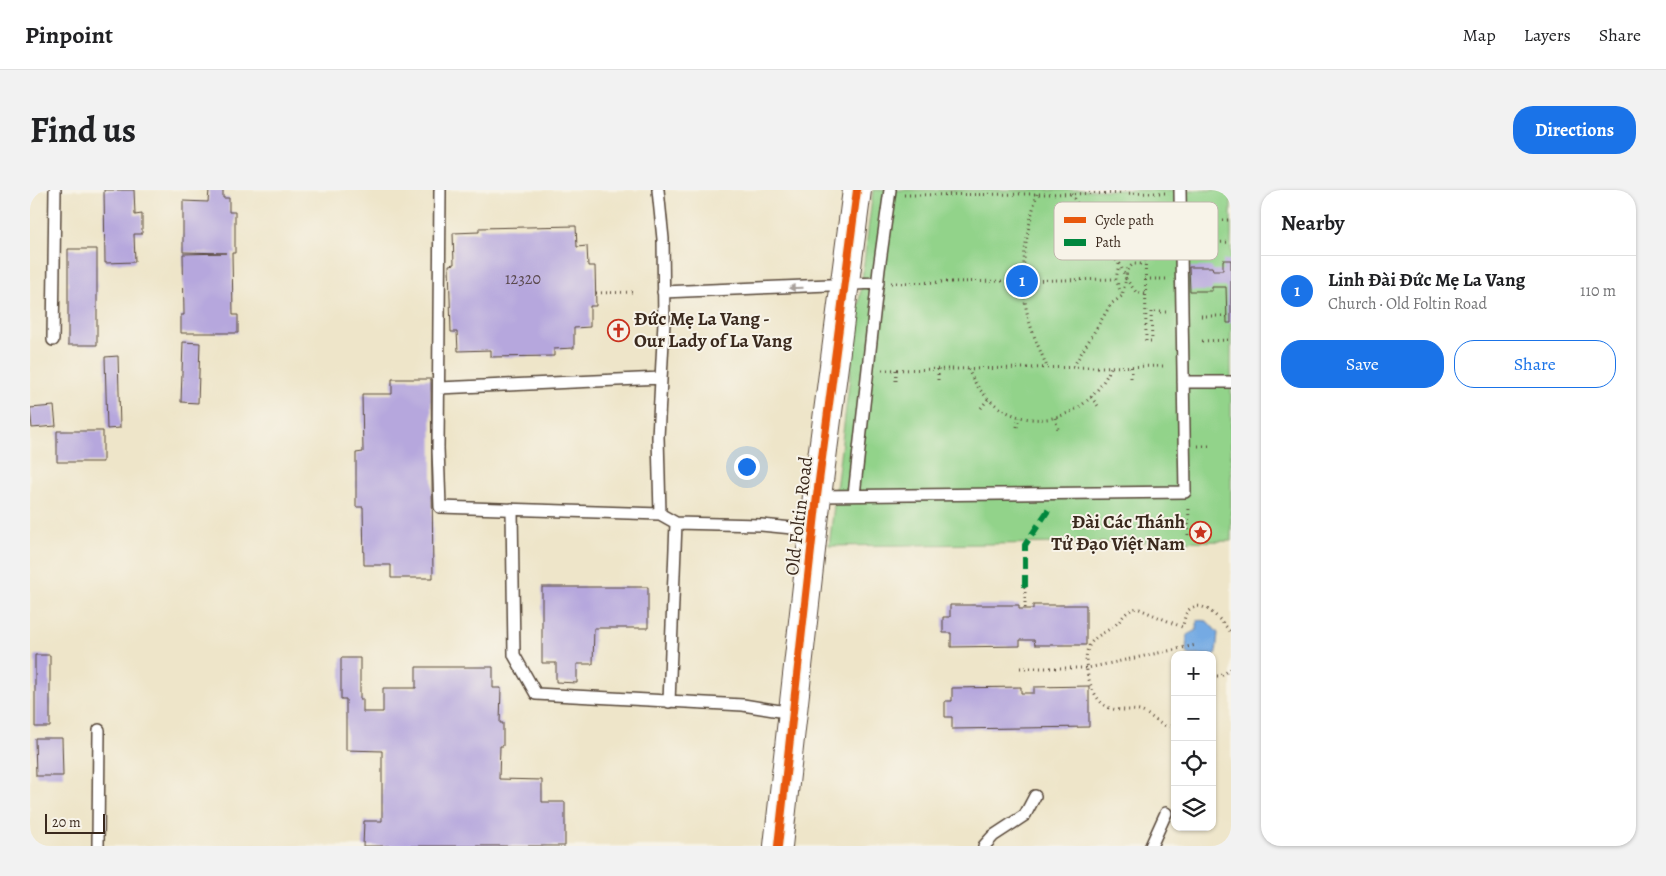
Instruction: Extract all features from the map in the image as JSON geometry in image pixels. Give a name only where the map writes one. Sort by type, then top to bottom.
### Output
[{"type":"street","name":"Old Foltin Road","points":[[778,846],[817,496],[857,190]]},
{"type":"lane","points":[[54,340],[55,190]]},
{"type":"lane","points":[[440,190],[440,507],[660,514],[676,524],[761,525],[814,530]]},
{"type":"lane","points":[[658,190],[663,239],[661,378],[658,437],[660,514]]},
{"type":"lane","points":[[854,496],[878,283],[896,192]]},
{"type":"lane","points":[[817,496],[1185,492],[1181,260]]},
{"type":"lane","points":[[663,292],[796,288],[878,283]]},
{"type":"lane","points":[[439,388],[661,378]]},
{"type":"lane","points":[[1183,382],[1231,382]]},
{"type":"lane","points":[[512,510],[514,655],[536,694],[743,705],[792,713]]},
{"type":"lane","points":[[668,702],[676,524]]},
{"type":"lane","points":[[98,846],[99,730]]},
{"type":"lane","points":[[984,846],[994,836],[1025,815],[1035,796]]},
{"type":"lane","points":[[1152,846],[1166,813]]},
{"type":"path","points":[[896,192],[1037,194],[1110,191],[1165,192]]},
{"type":"path","points":[[1070,193],[1076,202]]},
{"type":"path","points":[[1037,194],[1026,240],[1024,281],[1028,319],[1048,368]]},
{"type":"path","points":[[1218,220],[1231,220]]},
{"type":"path","points":[[1218,242],[1231,242]]},
{"type":"path","points":[[1116,260],[1120,264],[1126,279],[1136,292],[1145,294]]},
{"type":"path","points":[[1146,260],[1146,341],[1152,341],[1151,312],[1166,312]]},
{"type":"path","points":[[1120,264],[1116,279],[1122,296]]},
{"type":"path","points":[[1073,367],[1111,304],[1122,296],[1127,270],[1133,264],[1146,264]]},
{"type":"path","points":[[878,283],[1116,279]]},
{"type":"path","points":[[1145,279],[1166,279]]},
{"type":"path","points":[[596,293],[636,292]]},
{"type":"path","points":[[1201,316],[1231,316]]},
{"type":"path","points":[[1202,341],[1231,340]]},
{"type":"path","points":[[879,370],[1166,366]]},
{"type":"path","points":[[968,369],[977,386],[988,399],[1004,412],[1035,420],[1055,418],[1080,408],[1106,379],[1111,367]]},
{"type":"path","points":[[1131,367],[1131,378]]},
{"type":"path","points":[[938,369],[938,380]]},
{"type":"path","points":[[896,370],[896,381]]},
{"type":"path","points":[[1091,397],[1098,406]]},
{"type":"path","points":[[981,408],[988,399]]},
{"type":"path","points":[[1017,427],[1019,417]]},
{"type":"path","points":[[1055,418],[1058,429]]},
{"type":"path","points":[[1185,492],[1189,499],[1188,536]]},
{"type":"path","points":[[1026,587],[1026,609]]},
{"type":"path","points":[[1171,727],[1160,726],[1144,713],[1118,711],[1106,706],[1094,694],[1088,668],[1088,648],[1096,638],[1116,625],[1122,614],[1137,608],[1182,627],[1185,614],[1190,609],[1196,606],[1204,608],[1218,617],[1231,632]]},
{"type":"path","points":[[1020,668],[1088,668],[1196,645]]},
{"type":"path","points":[[1216,676],[1221,676],[1231,669]]},
{"type":"green space","points":[[873,190],[1231,190],[1231,541],[829,546]]},
{"type":"water","points":[[1198,620],[1207,621],[1218,633],[1216,654],[1216,651],[1186,651],[1187,635],[1196,630]]},
{"type":"building","points":[[104,190],[134,190],[135,215],[142,214],[142,234],[134,234],[135,262],[105,263]]},
{"type":"building","points":[[209,190],[223,190],[223,198],[229,198],[229,212],[235,212],[235,253],[232,253],[233,315],[238,315],[238,333],[181,333],[181,315],[184,315],[183,254],[226,253],[183,252],[183,201],[208,202]]},
{"type":"building","points":[[576,226],[577,247],[587,246],[588,266],[595,266],[596,306],[590,306],[590,327],[574,328],[574,348],[554,349],[554,356],[491,357],[491,350],[458,351],[457,332],[451,332],[449,265],[454,264],[453,233],[479,232],[479,228]]},
{"type":"building","points":[[68,249],[97,249],[97,345],[68,345]]},
{"type":"building","points":[[1223,260],[1231,260],[1231,323],[1227,323],[1226,287],[1212,287],[1212,291],[1190,291],[1189,267],[1212,267],[1213,270],[1223,270]]},
{"type":"building","points":[[183,342],[200,343],[198,403],[181,402]]},
{"type":"building","points":[[118,356],[120,428],[107,429],[105,357]]},
{"type":"building","points":[[392,379],[431,379],[433,578],[391,578],[391,565],[364,565],[363,507],[356,507],[356,453],[363,452],[362,394],[392,394]]},
{"type":"building","points":[[54,406],[56,426],[32,428],[30,408]]},
{"type":"building","points":[[57,431],[103,431],[103,462],[57,462]]},
{"type":"building","points":[[542,587],[648,587],[648,628],[594,628],[593,664],[577,664],[577,683],[556,682],[556,663],[542,663]]},
{"type":"building","points":[[950,605],[1019,605],[1019,609],[1033,609],[1033,605],[1086,605],[1086,645],[1035,645],[1034,640],[1020,640],[1020,646],[951,647],[951,633],[943,633],[943,617],[950,617]]},
{"type":"building","points":[[35,655],[50,655],[50,727],[35,727]]},
{"type":"building","points":[[341,658],[360,658],[360,699],[363,699],[363,712],[383,712],[383,688],[416,688],[416,667],[493,667],[493,688],[501,688],[500,723],[503,723],[503,746],[500,746],[499,779],[542,780],[542,802],[565,802],[565,846],[363,846],[364,821],[382,821],[382,751],[346,750],[346,699],[341,699]]},
{"type":"building","points":[[1089,686],[1089,727],[952,729],[952,717],[945,717],[945,701],[952,701],[952,688],[1021,687],[1021,693],[1034,693],[1034,687]]},
{"type":"building","points":[[35,738],[62,738],[63,776],[36,776]]},
{"type":"marked path","points":[[1025,587],[1025,545],[1051,506]]},
{"type":"cycle path","points":[[778,846],[817,496],[857,190]]},
{"type":"place","name":"Linh Đài Đức Mẹ La Vang","points":[[1022,281]]},
{"type":"place","name":"Đức Mẹ La Vang - Our Lady of La Vang","points":[[618,330]]},
{"type":"place","name":"Đài Các Thánh Tử Đạo Việt Nam","points":[[1201,533]]}]
